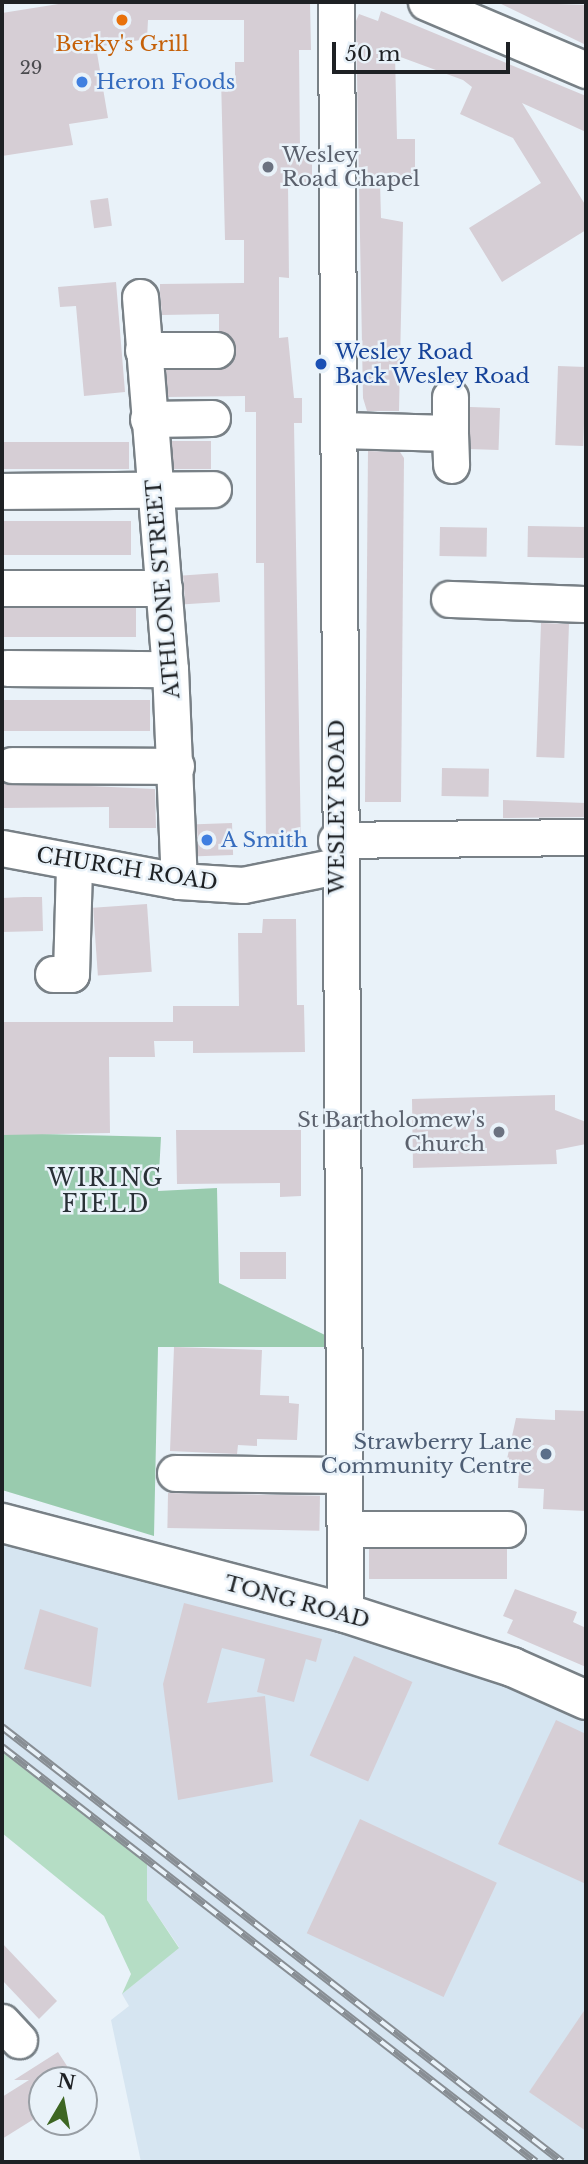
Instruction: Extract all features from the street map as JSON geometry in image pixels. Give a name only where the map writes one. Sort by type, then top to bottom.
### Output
[{"type":"main road","name":"TONG ROAD","points":[[2,1523],[345,1613],[512,1667],[586,1700]]},
{"type":"street","name":"WESLEY ROAD","points":[[336,2],[340,430],[336,853],[345,1613]]},
{"type":"street","points":[[426,2],[492,12],[586,70]]},
{"type":"street","name":"ATHLONE STREET","points":[[140,297],[170,669],[179,881]]},
{"type":"street","points":[[143,350],[216,349]]},
{"type":"street","points":[[340,430],[451,449],[450,397]]},
{"type":"street","points":[[148,419],[212,418]]},
{"type":"street","points":[[2,491],[213,489]]},
{"type":"street","points":[[2,588],[164,588]]},
{"type":"street","points":[[449,599],[586,604]]},
{"type":"street","points":[[7,668],[170,669]]},
{"type":"street","points":[[12,765],[176,766]]},
{"type":"street","name":"CHURCH ROAD","points":[[2,848],[74,864],[179,881],[243,885],[336,853],[586,837]]},
{"type":"street","points":[[53,974],[72,974],[74,864]]},
{"type":"street","points":[[175,1473],[343,1475]]},
{"type":"street","points":[[345,1529],[507,1529]]},
{"type":"shaded area","points":[[2,1523],[586,1700],[586,2162],[141,2162],[111,2020],[129,2006],[122,1994],[179,1947],[147,1900],[147,1858],[2,1747]]},
{"type":"green space","points":[[2,1133],[161,1137],[158,1191],[217,1188],[219,1283],[327,1336],[327,1347],[158,1347],[154,1536],[2,1490]]},
{"type":"green space","points":[[2,1747],[147,1858],[147,1900],[179,1948],[122,1994],[131,1974],[104,1916],[2,1833]]},
{"type":"building","points":[[71,2],[310,2],[311,50],[299,50],[300,150],[312,150],[312,185],[288,184],[289,278],[279,277],[279,338],[288,337],[294,398],[302,398],[302,423],[294,423],[301,849],[266,849],[264,563],[256,563],[256,412],[245,412],[245,396],[168,397],[166,370],[225,368],[236,349],[219,331],[219,314],[162,315],[160,294],[160,284],[244,283],[244,240],[225,240],[221,78],[235,78],[235,62],[244,62],[244,20],[148,20],[147,39],[96,47],[108,118],[69,124],[73,145],[2,156],[2,13]]},
{"type":"building","points":[[497,2],[586,5],[586,45]]},
{"type":"building","points":[[381,11],[586,96],[586,132],[522,103],[586,206],[586,230],[502,282],[469,228],[541,183],[513,138],[460,114],[472,87],[463,80],[395,55],[397,139],[415,139],[415,182],[380,182],[381,218],[403,222],[399,411],[367,411],[363,398],[356,21],[359,14],[378,21]]},
{"type":"building","points":[[108,198],[112,226],[94,228],[90,201]]},
{"type":"building","points":[[116,282],[125,392],[84,396],[76,306],[60,307],[58,287]]},
{"type":"building","points":[[558,366],[586,367],[583,446],[555,445]]},
{"type":"building","points":[[470,407],[500,408],[499,450],[469,449]]},
{"type":"building","points":[[172,441],[211,441],[211,469],[172,469]]},
{"type":"building","points":[[2,442],[129,442],[129,469],[2,469]]},
{"type":"building","points":[[368,451],[400,452],[404,458],[401,802],[365,802]]},
{"type":"building","points":[[2,521],[131,521],[131,555],[2,555]]},
{"type":"building","points":[[528,526],[586,527],[585,558],[527,557]]},
{"type":"building","points":[[440,527],[487,528],[486,557],[439,556]]},
{"type":"building","points":[[218,573],[220,602],[185,604],[183,575]]},
{"type":"building","points":[[2,608],[136,608],[136,637],[2,637]]},
{"type":"building","points":[[541,623],[569,624],[564,758],[536,757]]},
{"type":"building","points":[[2,700],[150,700],[150,731],[2,731]]},
{"type":"building","points":[[442,768],[489,769],[489,797],[442,796]]},
{"type":"building","points":[[2,782],[155,789],[156,828],[109,828],[109,807],[2,808]]},
{"type":"building","points":[[503,800],[586,803],[586,817],[503,818]]},
{"type":"building","points":[[232,823],[233,855],[198,856],[197,824]]},
{"type":"building","points":[[42,897],[43,931],[2,932],[2,898]]},
{"type":"building","points":[[147,904],[152,972],[98,976],[93,908]]},
{"type":"building","points":[[263,919],[296,919],[297,1005],[304,1005],[305,1052],[193,1053],[193,1041],[154,1041],[155,1057],[109,1057],[110,1133],[2,1135],[2,1022],[173,1022],[173,1006],[239,1006],[238,933],[262,933]]},
{"type":"building","name":"St Bartholomew's Church","points":[[555,1095],[555,1110],[586,1122],[586,1144],[556,1150],[557,1164],[413,1168],[412,1099]]},
{"type":"building","points":[[176,1130],[301,1130],[301,1196],[280,1197],[280,1183],[177,1184]]},
{"type":"building","points":[[240,1252],[286,1252],[286,1279],[240,1279]]},
{"type":"building","points":[[174,1347],[262,1350],[260,1395],[289,1396],[289,1403],[299,1404],[297,1440],[257,1439],[257,1446],[238,1445],[237,1454],[170,1451]]},
{"type":"building","name":"Strawberry Lane Community Centre","points":[[555,1410],[586,1411],[586,1511],[543,1509],[544,1489],[518,1488],[519,1468],[505,1468],[516,1418],[555,1420]]},
{"type":"building","points":[[168,1493],[320,1496],[319,1531],[167,1528]]},
{"type":"building","points":[[369,1549],[507,1549],[507,1579],[369,1579]]},
{"type":"building","points":[[515,1589],[577,1612],[573,1622],[586,1628],[586,1667],[507,1633],[513,1620],[503,1616]]},
{"type":"building","points":[[184,1603],[322,1639],[316,1662],[306,1659],[294,1702],[257,1692],[265,1659],[222,1648],[207,1703],[265,1696],[273,1782],[178,1800],[163,1684]]},
{"type":"building","points":[[40,1609],[98,1628],[91,1687],[24,1669]]},
{"type":"building","points":[[354,1656],[412,1682],[368,1782],[310,1756]]},
{"type":"building","points":[[556,1720],[586,1734],[586,1884],[498,1844]]},
{"type":"building","points":[[360,1819],[497,1883],[444,1997],[307,1933]]},
{"type":"building","points":[[2,1943],[57,2001],[39,2019],[2,1980]]},
{"type":"building","points":[[586,2008],[586,2131],[529,2092]]},
{"type":"building","points":[[58,2052],[67,2066],[36,2066]]},
{"type":"building","points":[[28,2071],[28,2080],[14,2080]]},
{"type":"building","points":[[28,2081],[28,2123],[2,2139],[2,2097]]},
{"type":"railway","points":[[2,1727],[562,2162]]},
{"type":"railway","points":[[2,1747],[536,2162]]},
{"type":"place","name":"Berky's Grill","points":[[122,20]]},
{"type":"place","name":"Heron Foods","points":[[82,82]]},
{"type":"place","name":"Wesley Road Chapel","points":[[268,167]]},
{"type":"place","name":"Wesley Road Back Wesley Road","points":[[321,364]]},
{"type":"place","name":"A Smith","points":[[207,840]]},
{"type":"place","name":"St Bartholomew's Church","points":[[499,1132]]},
{"type":"place","name":"Strawberry Lane Community Centre","points":[[546,1454]]},
{"type":"district","name":"WIRING FIELD","points":[[106,1191]]}]
